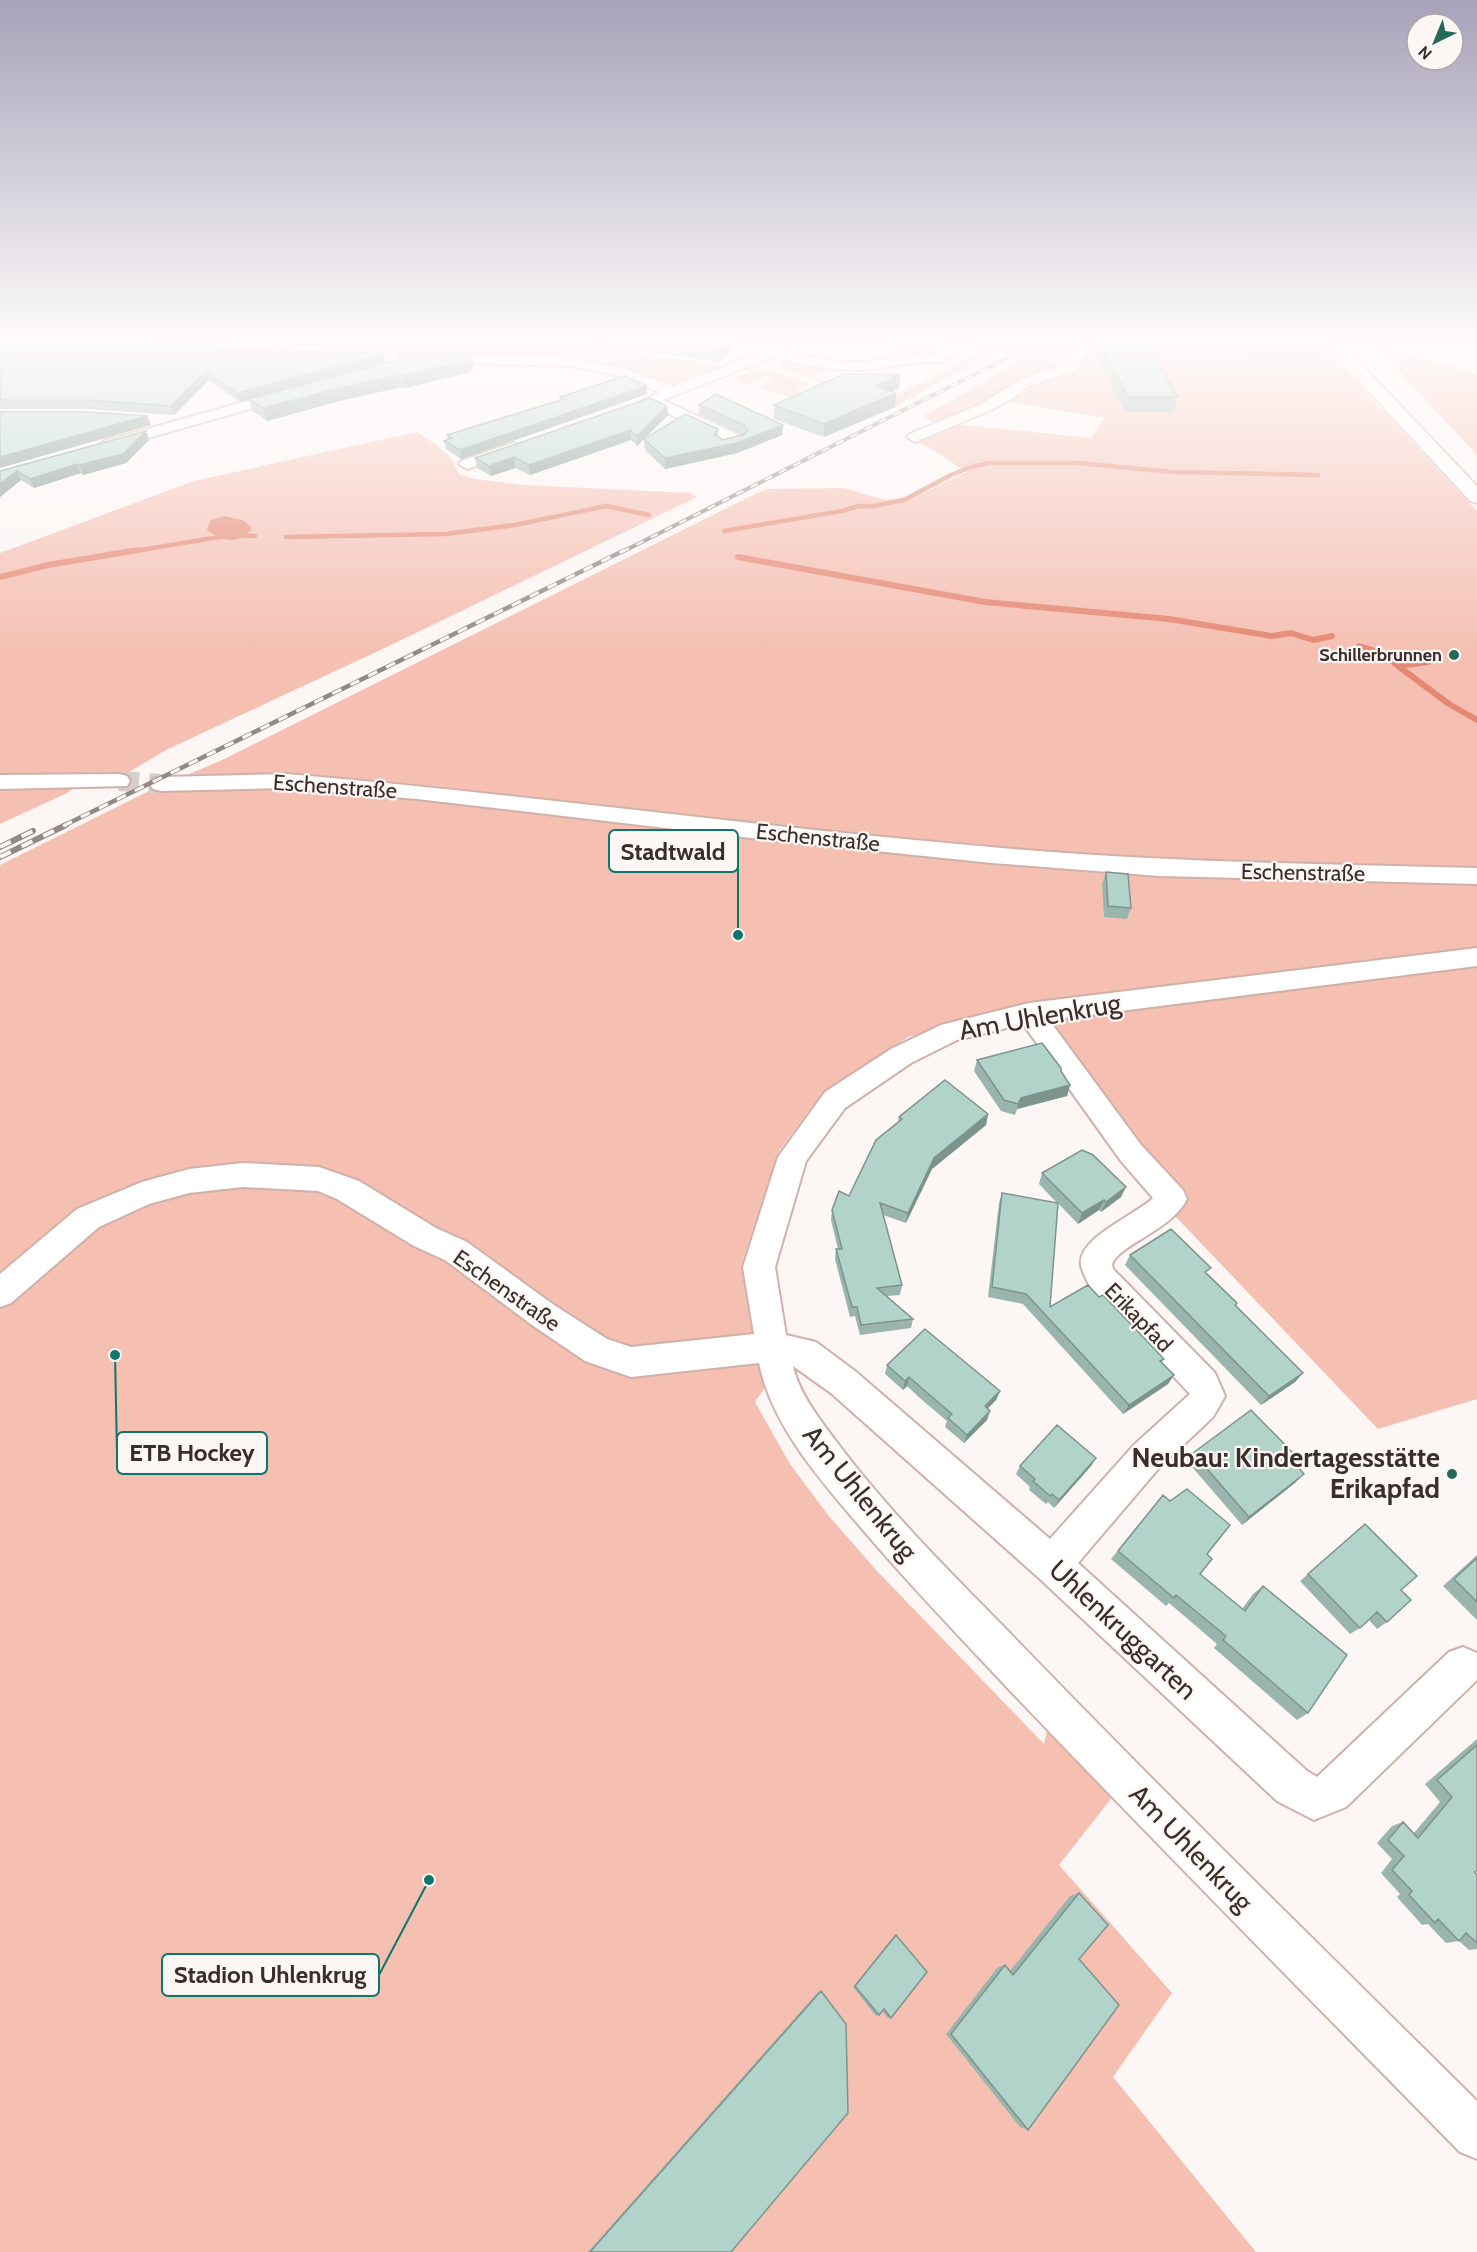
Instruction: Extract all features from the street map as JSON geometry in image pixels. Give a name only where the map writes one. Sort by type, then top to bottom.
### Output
[{"type":"main road","points":[[1428,445],[1477,497]]},
{"type":"street","points":[[98,447],[105,445]]},
{"type":"street","points":[[466,464],[520,445]]},
{"type":"street","points":[[0,782],[119,781]]},
{"type":"street","name":"Eschenstraße","points":[[161,784],[299,782],[429,793],[804,836],[1159,868],[1477,876]]},
{"type":"street","name":"Am Uhlenkrug","points":[[1477,957],[1029,1013],[950,1032],[901,1056],[835,1100],[793,1157],[759,1267],[781,1388],[810,1435],[843,1480],[924,1572],[1247,1906],[1477,2135]]},
{"type":"street","name":"Erikapfad","points":[[1029,1013],[1131,1153],[1172,1199],[1157,1214],[1108,1245],[1098,1254],[1096,1264],[1101,1277],[1203,1384],[1208,1396],[1201,1406],[1146,1457],[1052,1565]]},
{"type":"street","name":"Eschenstraße","points":[[0,1293],[88,1218],[142,1194],[189,1181],[243,1175],[320,1179],[348,1190],[425,1237],[456,1251],[569,1334],[597,1350],[632,1362],[772,1347]]},
{"type":"street","name":"Uhlenkruggarten","points":[[772,1347],[804,1353],[843,1382],[1052,1565],[1292,1786],[1314,1799],[1331,1792],[1463,1666]]},
{"type":"shaded area","points":[[357,445],[437,445],[452,460],[459,474],[475,479],[524,485],[690,493],[697,497],[391,645],[166,750],[129,772],[94,773],[67,793],[0,824],[0,553],[194,481]]},
{"type":"shaded area","points":[[923,445],[1415,445],[1477,511],[1477,1399],[1378,1429],[1176,1217],[1029,1006],[908,1037],[820,1096],[779,1151],[743,1260],[770,1380],[755,1402],[790,1464],[828,1515],[877,1571],[1044,1744],[1050,1716],[1114,1795],[1059,1865],[1172,1993],[1113,2077],[1256,2252],[0,2252],[0,865],[149,791],[220,761],[759,492],[769,489],[844,488],[885,500],[919,495],[967,472]]},
{"type":"shaded area","points":[[1434,445],[1440,445],[1477,484],[1477,491]]},
{"type":"shaded area","points":[[1468,445],[1477,445],[1477,455]]},
{"type":"shaded area","points":[[223,516],[243,520],[252,528],[242,537],[231,540],[219,537],[207,530],[210,521]]},
{"type":"building","points":[[0,445],[43,445],[0,457]]},
{"type":"building","points":[[95,445],[132,445],[123,454],[77,464],[30,479],[17,471],[0,484],[0,471]]},
{"type":"building","points":[[451,445],[474,445],[460,450]]},
{"type":"building","points":[[513,445],[586,445],[529,465],[514,457],[489,466],[475,458]]},
{"type":"building","points":[[651,445],[727,445],[665,458]]},
{"type":"building","points":[[1106,872],[1128,874],[1131,908],[1108,906]]},
{"type":"building","points":[[1042,1043],[1061,1068],[1070,1085],[1021,1098],[1018,1104],[1004,1100],[977,1060]]},
{"type":"building","points":[[945,1080],[988,1114],[934,1158],[908,1213],[880,1203],[902,1285],[877,1288],[913,1319],[861,1325],[857,1307],[852,1307],[836,1249],[842,1249],[832,1210],[839,1191],[849,1196],[876,1140],[902,1119],[899,1117]]},
{"type":"building","points":[[1082,1150],[1093,1155],[1126,1187],[1106,1202],[1104,1200],[1082,1213],[1042,1173]]},
{"type":"building","points":[[1002,1193],[1058,1203],[1050,1307],[1088,1285],[1099,1297],[1103,1295],[1147,1341],[1164,1359],[1160,1361],[1174,1375],[1129,1405],[1026,1294],[992,1287]]},
{"type":"building","points":[[1171,1229],[1211,1268],[1205,1272],[1237,1303],[1235,1305],[1303,1373],[1269,1396],[1130,1255]]},
{"type":"building","points":[[925,1329],[1000,1391],[985,1406],[990,1411],[967,1435],[948,1418],[952,1414],[909,1377],[905,1381],[887,1365]]},
{"type":"building","points":[[1251,1410],[1297,1457],[1293,1461],[1304,1474],[1249,1517],[1193,1453]]},
{"type":"building","points":[[1057,1425],[1096,1458],[1059,1500],[1052,1494],[1050,1496],[1020,1466]]},
{"type":"building","points":[[1187,1489],[1230,1525],[1207,1554],[1212,1559],[1200,1574],[1245,1611],[1263,1586],[1347,1655],[1308,1713],[1223,1640],[1226,1636],[1176,1595],[1174,1598],[1118,1551],[1163,1495],[1170,1501]]},
{"type":"building","points":[[1365,1524],[1417,1576],[1401,1590],[1411,1600],[1387,1622],[1377,1612],[1360,1628],[1308,1574]]},
{"type":"building","points":[[1477,1558],[1477,1602],[1454,1579]]},
{"type":"building","points":[[1477,1745],[1477,1870],[1475,1872],[1477,1875],[1477,1943],[1466,1933],[1459,1941],[1438,1919],[1435,1923],[1409,1895],[1412,1891],[1392,1870],[1404,1856],[1388,1840],[1403,1822],[1418,1838],[1452,1797],[1437,1780]]},
{"type":"building","points":[[1079,1893],[1108,1925],[1079,1959],[1119,2005],[1028,2130],[951,2034],[1005,1965],[1013,1975]]},
{"type":"building","points":[[896,1935],[927,1972],[891,2018],[884,2009],[879,2015],[855,1986]]},
{"type":"building","points":[[821,1991],[846,2024],[848,2113],[731,2252],[590,2252]]},
{"type":"waterway","points":[[724,531],[842,511],[858,506],[873,506],[904,500],[951,475],[974,466],[990,463],[1078,463],[1172,472],[1318,475]]},
{"type":"waterway","points":[[286,537],[445,534],[515,525],[606,506],[649,515]]},
{"type":"waterway","points":[[237,535],[255,536]]},
{"type":"waterway","points":[[129,552],[225,536]]},
{"type":"waterway","points":[[0,577],[48,565],[138,550]]},
{"type":"waterway","points":[[738,557],[985,602],[1169,619],[1272,636],[1291,633],[1313,640],[1332,636]]},
{"type":"waterway","points":[[1359,646],[1382,653],[1398,666]]},
{"type":"waterway","points":[[1398,666],[1428,662]]},
{"type":"waterway","points":[[1398,666],[1449,704],[1477,720]]},
{"type":"tunnel","points":[[119,781],[161,784]]},
{"type":"railway","points":[[622,552],[834,445]]},
{"type":"railway","points":[[63,826],[625,550]]},
{"type":"railway","points":[[0,857],[66,825]]},
{"type":"railway","points":[[0,847],[33,831]]},
{"type":"place","name":"Schillerbrunnen","points":[[1454,655]]},
{"type":"place","name":"Stadtwald","points":[[738,935]]},
{"type":"place","name":"ETB Hockey","points":[[115,1355]]},
{"type":"place","name":"Neubau: Kindertagesstätte Erikapfad","points":[[1452,1474]]},
{"type":"place","name":"Stadion Uhlenkrug","points":[[429,1880]]}]
